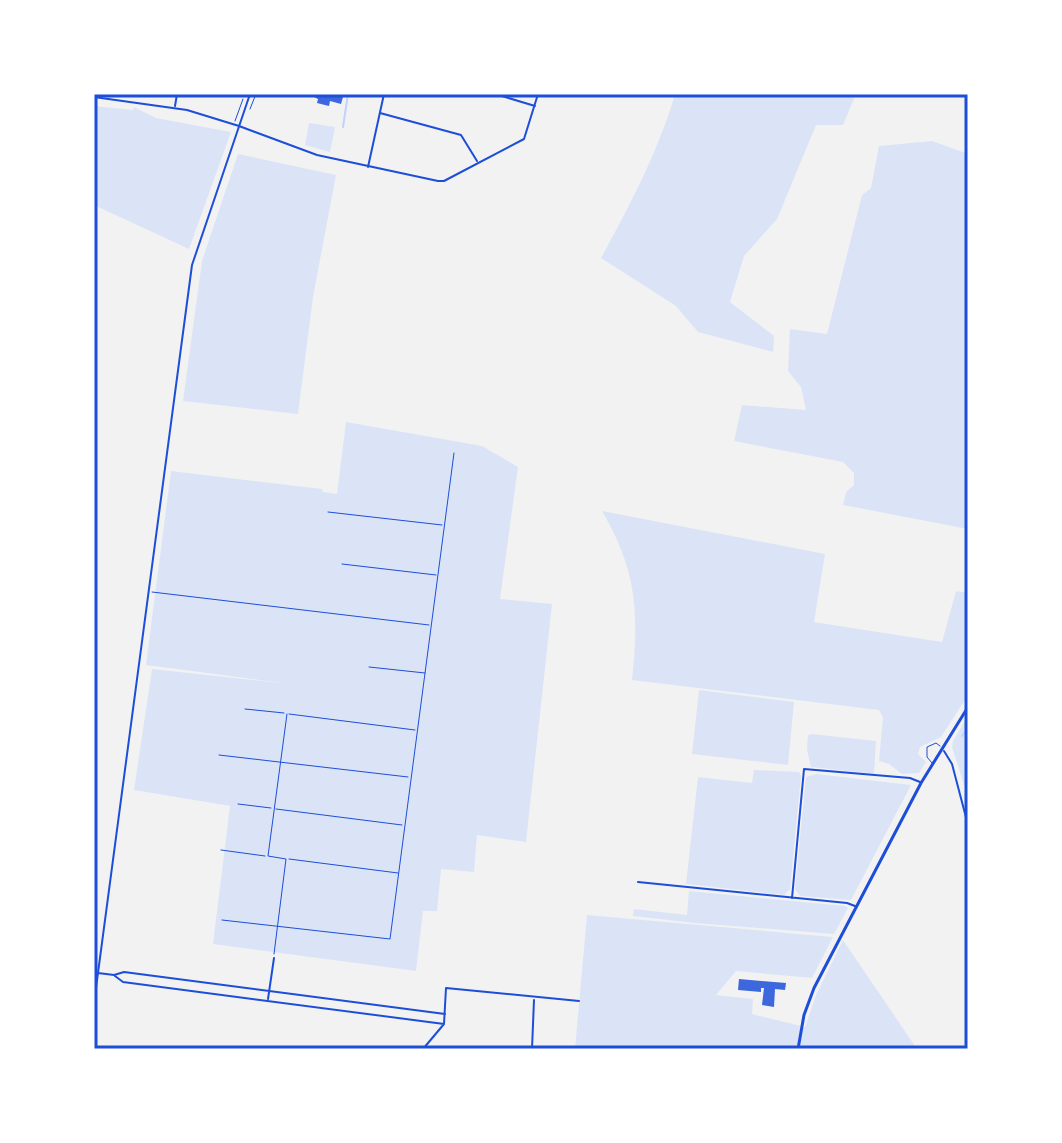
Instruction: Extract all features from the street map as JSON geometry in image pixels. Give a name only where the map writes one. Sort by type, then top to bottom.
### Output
[{"type":"street","points":[[175,107],[177,94]]},
{"type":"street","points":[[94,1003],[192,265],[250,94]]},
{"type":"street","points":[[368,167],[384,94]]},
{"type":"street","points":[[495,94],[535,106]]},
{"type":"street","points":[[94,97],[175,107],[234,124],[304,151],[444,181],[524,139],[538,94]]},
{"type":"street","points":[[380,113],[461,135],[478,163]]},
{"type":"street","points":[[798,1049],[808,1000],[921,783],[968,707]]},
{"type":"street","points":[[941,749],[952,761],[968,825]]},
{"type":"street","points":[[792,898],[804,769],[910,778],[921,783]]},
{"type":"street","points":[[638,882],[847,903],[856,907]]},
{"type":"street","points":[[268,1000],[274,958]]},
{"type":"street","points":[[98,973],[114,975],[124,972],[445,1014]]},
{"type":"street","points":[[114,975],[123,982],[444,1024]]},
{"type":"street","points":[[423,1049],[444,1024],[446,988],[579,1001]]},
{"type":"street","points":[[532,1049],[534,998]]},
{"type":"lane","points":[[933,763],[927,757],[927,747],[936,743],[941,749]]},
{"type":"path","points":[[234,124],[245,94]]},
{"type":"path","points":[[249,112],[256,94]]},
{"type":"path","points":[[222,920],[390,939],[454,453]]},
{"type":"path","points":[[328,512],[445,526]]},
{"type":"path","points":[[342,564],[438,576]]},
{"type":"path","points":[[148,592],[432,626]]},
{"type":"path","points":[[369,667],[425,673]]},
{"type":"path","points":[[245,709],[417,730]]},
{"type":"path","points":[[268,856],[287,714]]},
{"type":"path","points":[[219,755],[411,777]]},
{"type":"path","points":[[238,804],[405,825]]},
{"type":"path","points":[[221,850],[398,873]]},
{"type":"path","points":[[274,958],[286,859]]},
{"type":"shaded area","points":[[675,94],[856,94],[843,125],[816,125],[777,219],[744,256],[730,302],[774,336],[773,352],[698,332],[676,306],[601,258],[652,157]]},
{"type":"shaded area","points":[[94,106],[133,110],[134,107],[156,118],[231,132],[189,249],[94,205]]},
{"type":"shaded area","points":[[309,123],[335,127],[330,152],[305,145]]},
{"type":"shaded area","points":[[932,141],[968,154],[968,529],[843,505],[846,492],[854,485],[854,473],[843,462],[734,441],[742,405],[806,410],[801,387],[788,371],[790,329],[827,334],[862,195],[871,188],[879,146]]},
{"type":"shaded area","points":[[238,154],[336,175],[313,297],[298,414],[183,401],[202,261]]},
{"type":"shaded area","points":[[346,422],[482,446],[518,467],[500,599],[552,604],[526,842],[477,835],[474,872],[441,869],[437,911],[423,911],[416,971],[213,944],[230,806],[134,790],[152,669],[282,683],[146,665],[171,471],[322,489],[323,492],[337,494]]},
{"type":"shaded area","points":[[602,511],[825,554],[814,622],[942,642],[956,591],[968,593],[968,695],[941,737],[920,747],[918,754],[926,762],[919,773],[902,774],[879,761],[883,717],[879,710],[632,680],[635,633],[633,592],[622,553]]},
{"type":"shaded area","points":[[699,690],[794,702],[788,765],[692,754]]},
{"type":"shaded area","points":[[968,716],[968,787],[966,791],[952,747]]},
{"type":"shaded area","points":[[808,735],[876,741],[874,774],[811,767],[807,750]]},
{"type":"shaded area","points":[[754,770],[799,772],[801,776],[790,889],[784,895],[686,884],[698,777],[752,783]]},
{"type":"shaded area","points":[[816,774],[911,785],[851,900],[800,896],[795,889],[806,777]]},
{"type":"shaded area","points":[[689,891],[848,908],[834,934],[633,916],[634,909],[687,915]]},
{"type":"shaded area","points":[[587,915],[833,937],[812,978],[736,971],[716,995],[753,999],[752,1014],[805,1027],[816,995],[843,940],[917,1049],[575,1049]]},
{"type":"building","points":[[308,94],[343,97],[341,104],[330,101],[329,106],[317,103],[318,99]]},
{"type":"building","points":[[739,979],[786,983],[785,990],[775,989],[774,1007],[762,1005],[764,988],[761,992],[738,990]]},
{"type":"waterway","points":[[343,127],[348,94]]},
{"type":"waterway","points":[[962,736],[968,728]]}]
